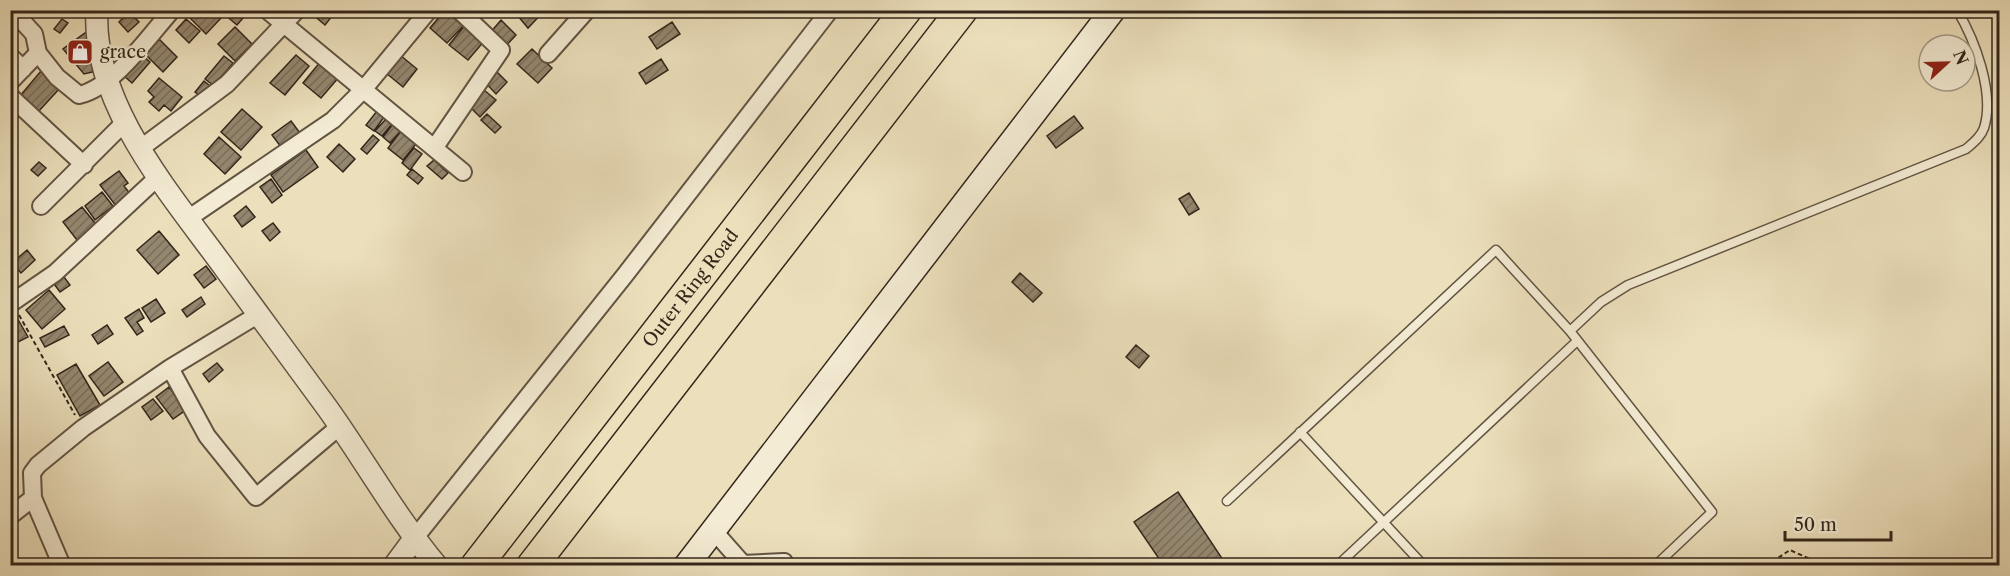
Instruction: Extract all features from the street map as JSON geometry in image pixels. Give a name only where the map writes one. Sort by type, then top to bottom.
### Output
[{"type":"highway","name":"Outer Ring Road","points":[[476,566],[906,10]]},
{"type":"highway","points":[[532,566],[962,10]]},
{"type":"main road","points":[[686,566],[1113,10]]},
{"type":"street","points":[[12,10],[34,34],[38,53],[57,77],[79,95],[90,93],[107,81],[172,10]]},
{"type":"street","points":[[97,10],[96,21],[107,81],[126,121],[158,177],[340,426],[414,538],[437,566]]},
{"type":"street","points":[[267,10],[463,172]]},
{"type":"street","points":[[141,148],[227,84],[297,10]]},
{"type":"street","points":[[189,218],[333,120],[363,90],[429,10]]},
{"type":"street","points":[[435,147],[501,50],[459,10]]},
{"type":"street","points":[[548,54],[587,10]]},
{"type":"street","points":[[394,566],[625,274],[821,14]]},
{"type":"street","points":[[10,82],[38,53]]},
{"type":"street","points":[[10,57],[23,69]]},
{"type":"street","points":[[10,96],[84,165]]},
{"type":"street","points":[[41,206],[126,121]]},
{"type":"street","points":[[11,303],[56,273],[158,177]]},
{"type":"street","points":[[62,566],[33,498],[32,473],[38,465],[83,428],[170,368],[259,314]]},
{"type":"street","points":[[170,368],[207,436],[256,498],[340,426]]},
{"type":"street","points":[[10,516],[33,498]]},
{"type":"street","points":[[713,530],[743,564],[784,562],[786,566]]},
{"type":"lane","points":[[1570,331],[1601,303],[1628,285],[1966,149],[1978,139],[1984,127],[1985,82],[1968,28],[1957,10]]},
{"type":"lane","points":[[1227,501],[1496,250],[1570,331],[1576,342],[1712,512],[1655,566]]},
{"type":"lane","points":[[1337,566],[1576,342]]},
{"type":"lane","points":[[1300,432],[1424,566]]},
{"type":"path","points":[[2000,140],[2000,148]]},
{"type":"path","points":[[11,303],[83,428]]},
{"type":"path","points":[[1766,566],[1790,550],[1810,559],[1816,566]]},
{"type":"building","points":[[193,10],[212,10],[221,18],[206,34],[188,16]]},
{"type":"building","points":[[229,10],[250,10],[237,25],[225,15]]},
{"type":"building","points":[[313,10],[337,10],[325,25],[311,13]]},
{"type":"building","points":[[445,10],[463,26],[447,43],[430,28]]},
{"type":"building","points":[[513,10],[545,10],[528,28]]},
{"type":"building","points":[[129,12],[139,22],[128,32],[119,22]]},
{"type":"building","points":[[62,19],[68,23],[60,33],[54,29]]},
{"type":"building","points":[[186,19],[200,31],[189,43],[176,30]]},
{"type":"building","points":[[501,20],[516,35],[505,47],[490,33]]},
{"type":"building","points":[[672,22],[680,34],[657,49],[649,37]]},
{"type":"building","points":[[466,24],[485,40],[468,60],[449,45]]},
{"type":"building","points":[[235,27],[252,44],[235,61],[218,44]]},
{"type":"building","name":"grace","points":[[89,30],[97,71],[84,74],[63,49]]},
{"type":"building","points":[[159,39],[177,57],[163,72],[145,54]]},
{"type":"building","points":[[532,49],[552,68],[538,83],[517,64]]},
{"type":"building","points":[[142,55],[150,62],[132,83],[124,76]]},
{"type":"building","points":[[296,55],[309,66],[285,95],[270,83]]},
{"type":"building","points":[[400,55],[417,69],[403,87],[386,73]]},
{"type":"building","points":[[224,56],[233,63],[214,86],[205,79]]},
{"type":"building","points":[[661,59],[668,70],[646,84],[639,73]]},
{"type":"building","points":[[321,61],[339,77],[321,98],[303,83]]},
{"type":"building","points":[[494,69],[507,82],[496,94],[483,80]]},
{"type":"building","points":[[41,71],[60,88],[38,112],[20,96]]},
{"type":"building","points":[[159,78],[182,97],[171,111],[164,105],[159,111],[149,102],[154,97],[148,91]]},
{"type":"building","points":[[204,81],[210,86],[201,96],[195,92]]},
{"type":"building","points":[[484,90],[496,100],[480,117],[469,106]]},
{"type":"building","points":[[242,109],[262,127],[241,150],[221,132]]},
{"type":"building","points":[[377,111],[384,117],[374,131],[366,125]]},
{"type":"building","points":[[487,114],[501,127],[495,133],[481,120]]},
{"type":"building","points":[[1074,116],[1083,128],[1056,148],[1047,136]]},
{"type":"building","points":[[386,119],[392,124],[382,136],[375,131]]},
{"type":"building","points":[[291,121],[300,133],[281,147],[272,135]]},
{"type":"building","points":[[393,124],[401,131],[390,143],[383,137]]},
{"type":"building","points":[[401,131],[416,144],[403,160],[388,148]]},
{"type":"building","points":[[373,135],[379,140],[367,154],[361,149]]},
{"type":"building","points":[[219,137],[241,157],[225,174],[204,154]]},
{"type":"building","points":[[339,144],[355,159],[343,172],[327,157]]},
{"type":"building","points":[[414,148],[422,154],[410,170],[402,163]]},
{"type":"building","points":[[306,150],[318,167],[283,192],[271,175]]},
{"type":"building","points":[[434,160],[448,173],[442,179],[427,166]]},
{"type":"building","points":[[39,162],[46,168],[38,176],[31,170]]},
{"type":"building","points":[[412,169],[423,178],[418,184],[407,175]]},
{"type":"building","points":[[119,171],[128,183],[124,186],[131,195],[116,206],[100,185]]},
{"type":"building","points":[[271,179],[282,195],[272,203],[260,187]]},
{"type":"building","points":[[102,192],[113,206],[95,220],[85,206]]},
{"type":"building","points":[[1189,193],[1199,209],[1189,215],[1179,199]]},
{"type":"building","points":[[246,206],[255,217],[242,227],[234,216]]},
{"type":"building","points":[[82,207],[99,228],[80,244],[63,222]]},
{"type":"building","points":[[273,223],[280,232],[270,241],[262,231]]},
{"type":"building","points":[[159,231],[179,255],[158,274],[137,250]]},
{"type":"building","points":[[27,250],[35,260],[21,273],[12,263]]},
{"type":"building","points":[[206,266],[216,279],[204,288],[194,275]]},
{"type":"building","points":[[1020,273],[1042,293],[1033,302],[1012,282]]},
{"type":"building","points":[[64,277],[70,285],[60,292],[54,284]]},
{"type":"building","points":[[49,290],[65,309],[42,329],[26,310]]},
{"type":"building","points":[[201,297],[205,304],[187,317],[182,310]]},
{"type":"building","points":[[156,299],[165,313],[151,322],[142,308]]},
{"type":"building","points":[[139,309],[144,318],[137,322],[143,331],[137,335],[125,318]]},
{"type":"building","points":[[16,316],[28,337],[10,346],[10,319]]},
{"type":"building","points":[[107,325],[113,334],[98,344],[92,335]]},
{"type":"building","points":[[64,326],[69,335],[45,347],[40,338]]},
{"type":"building","points":[[1136,345],[1149,356],[1139,368],[1126,357]]},
{"type":"building","points":[[108,362],[123,382],[104,396],[89,376]]},
{"type":"building","points":[[217,363],[223,370],[209,382],[203,374]]},
{"type":"building","points":[[76,364],[100,405],[80,416],[57,375]]},
{"type":"building","points":[[169,387],[186,410],[173,419],[156,397]]},
{"type":"building","points":[[153,399],[163,411],[151,420],[142,407]]},
{"type":"building","points":[[1178,492],[1227,566],[1164,566],[1134,522]]},
{"type":"place","name":"grace","points":[[80,52]]}]
